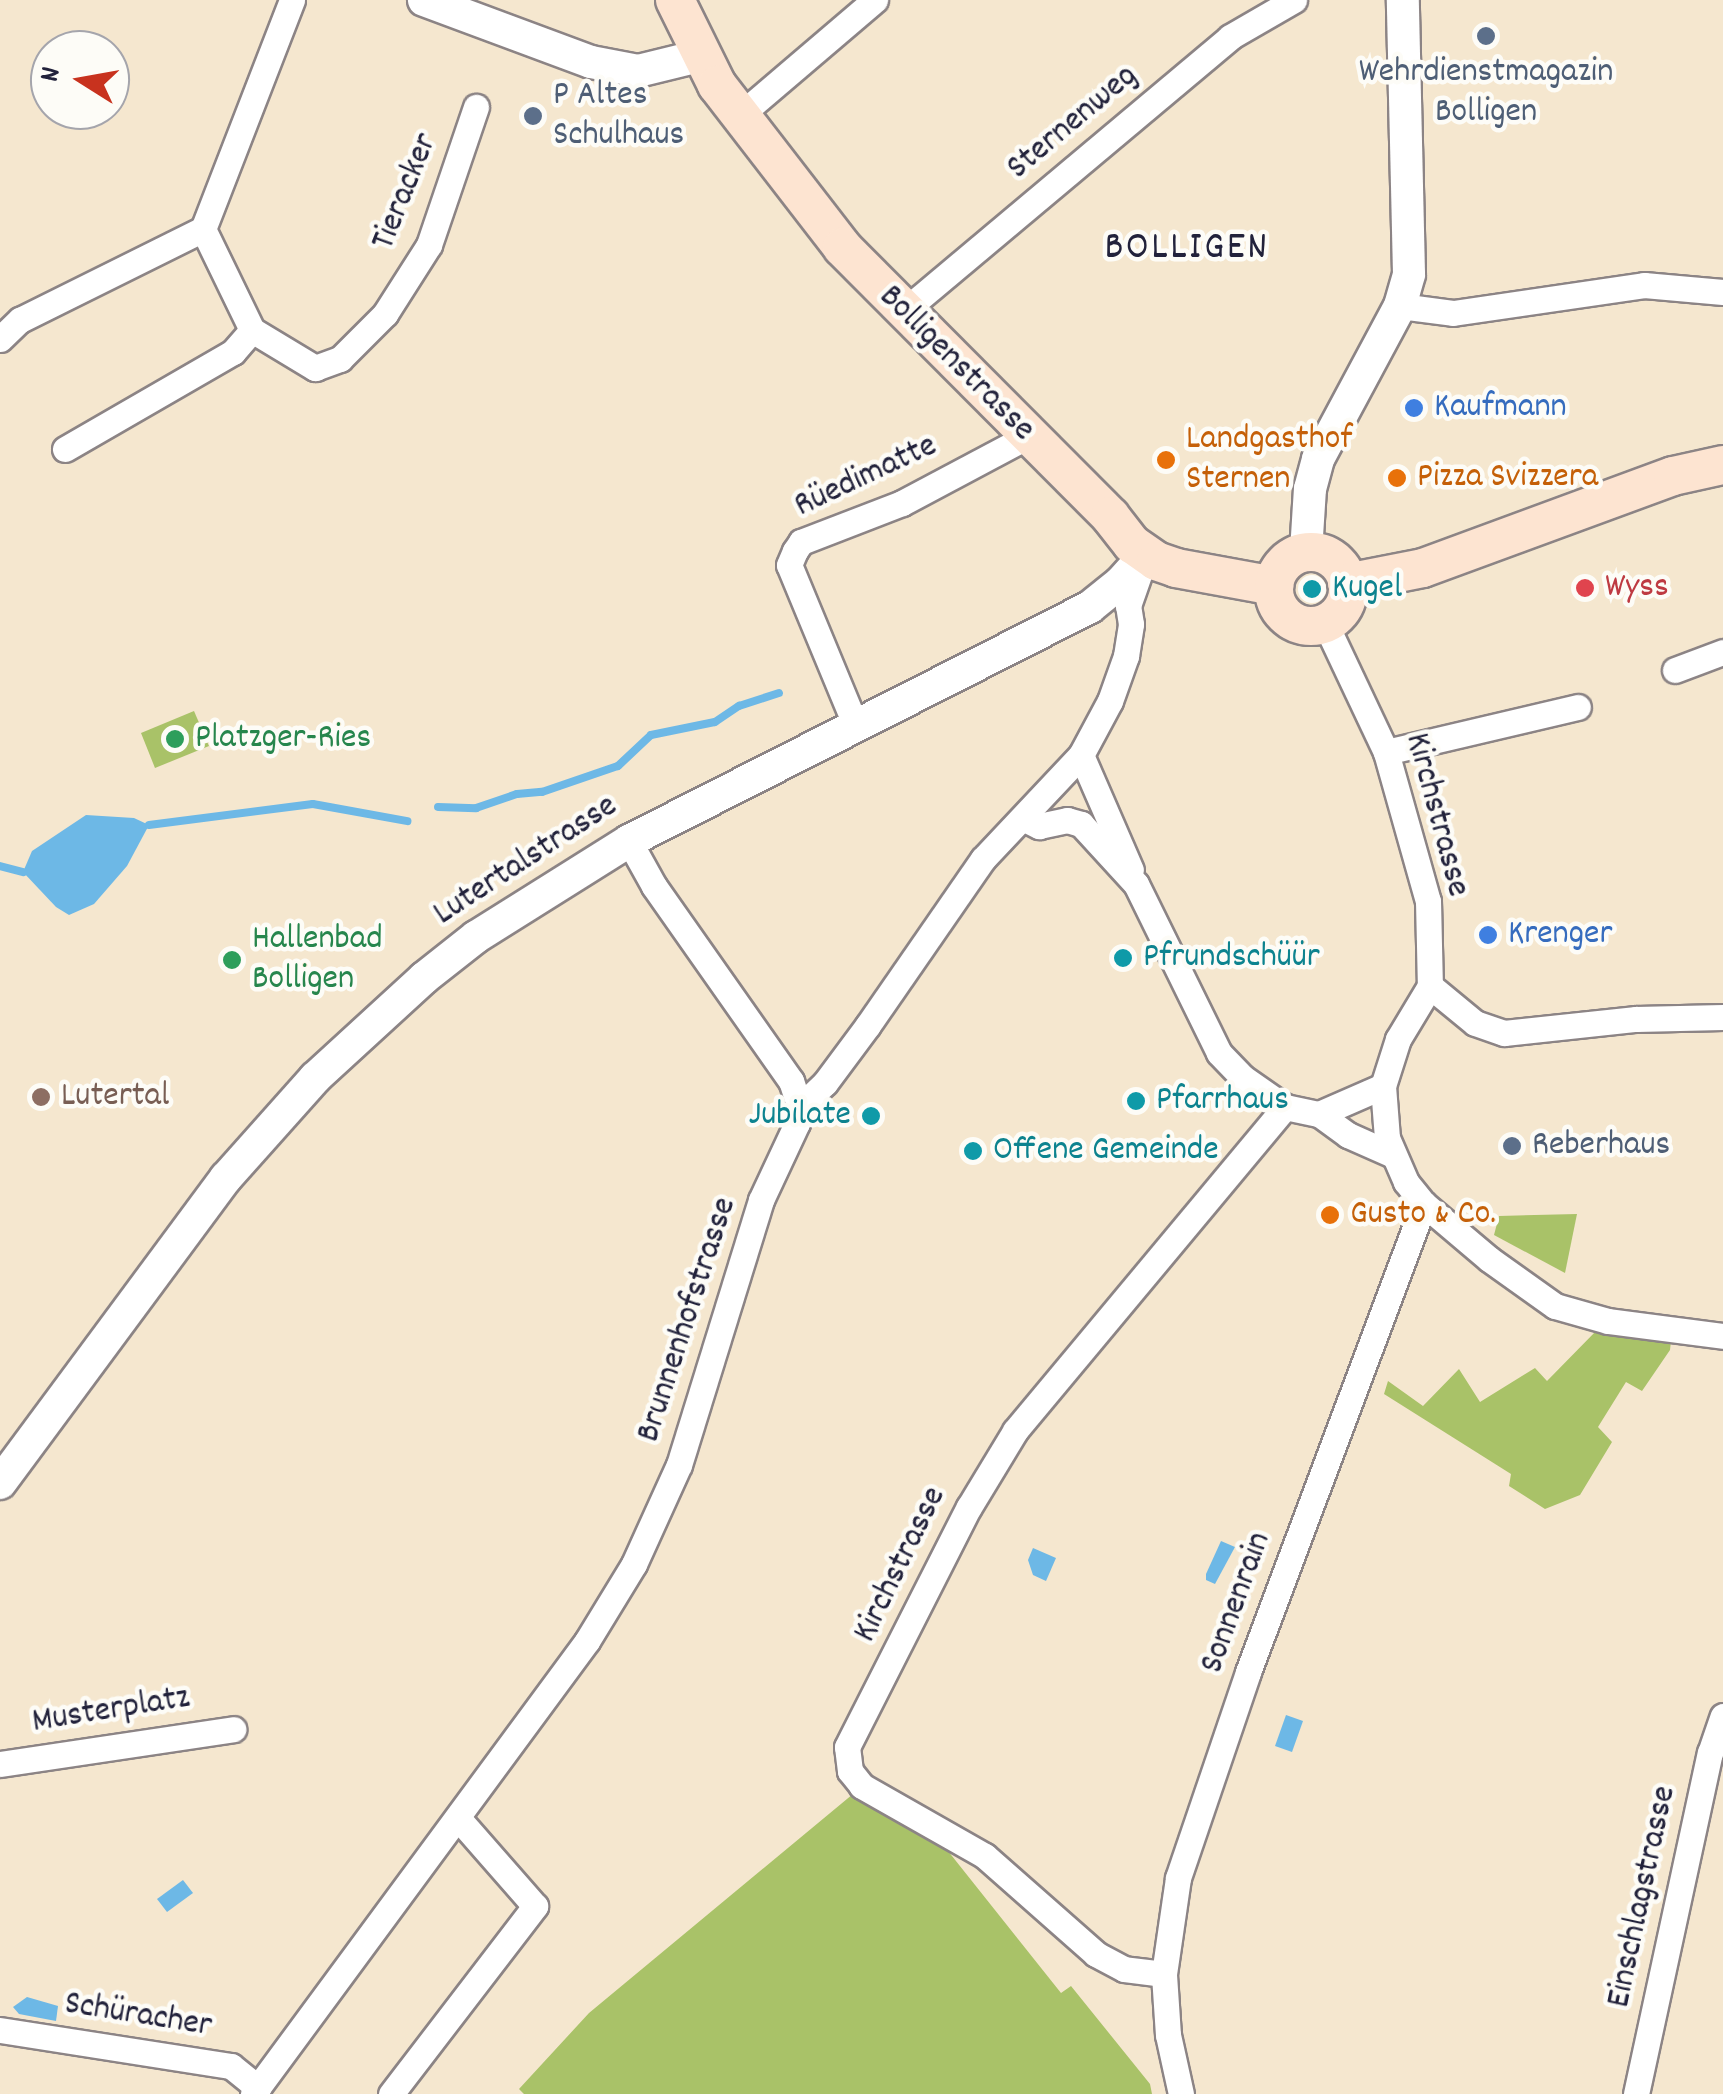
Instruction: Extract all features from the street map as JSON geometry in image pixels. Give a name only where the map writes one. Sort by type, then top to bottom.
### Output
[{"type":"main road","name":"Bolligenstrasse","points":[[675,0],[698,56],[739,116],[842,247],[1145,555],[1202,574],[1274,586]]},
{"type":"main road","points":[[1348,583],[1422,568],[1673,476],[1723,465]]},
{"type":"main road","points":[[1306,552],[1333,559],[1348,583],[1340,611],[1325,623],[1293,622],[1278,607],[1274,586],[1281,567],[1306,552]]},
{"type":"street","points":[[0,339],[20,320],[203,229],[292,0]]},
{"type":"street","points":[[424,0],[591,62],[638,71],[698,56]]},
{"type":"street","points":[[739,116],[875,0]]},
{"type":"street","name":"Sternenweg","points":[[904,311],[1230,36],[1294,0]]},
{"type":"street","points":[[1306,552],[1310,488],[1318,459],[1400,306],[1410,252],[1403,0]]},
{"type":"street","name":"Tieracker","points":[[252,330],[315,368],[340,360],[385,314],[430,245],[476,108]]},
{"type":"street","points":[[66,449],[233,352],[252,330],[203,229]]},
{"type":"street","points":[[1400,306],[1453,313],[1644,285],[1723,292]]},
{"type":"street","name":"Rüedimatte","points":[[854,724],[788,565],[795,551],[801,542],[902,503],[1028,436]]},
{"type":"street","name":"Lutertalstrasse","points":[[0,1482],[189,1225],[314,1078],[382,1014],[476,937],[629,841],[1090,606],[1120,583],[1145,555]]},
{"type":"street","name":"Brunnenhofstrasse","points":[[256,2091],[587,1641],[648,1540],[713,1365],[761,1200],[793,1132],[798,1110],[825,1083],[868,1025],[970,875],[1082,754],[1126,656],[1130,640],[1128,606],[1145,555]]},
{"type":"street","name":"Kirchstrasse","points":[[1325,623],[1386,752],[1428,900],[1430,986]]},
{"type":"street","points":[[1675,670],[1723,652]]},
{"type":"street","points":[[1386,752],[1578,706]]},
{"type":"street","points":[[1082,754],[1136,884],[1218,1053],[1235,1072],[1285,1107],[1319,1114],[1348,1135],[1393,1155]]},
{"type":"street","points":[[1025,819],[1039,826],[1067,820],[1081,824],[1136,884]]},
{"type":"street","points":[[629,841],[654,886],[791,1082],[798,1110]]},
{"type":"street","points":[[1723,1017],[1636,1018],[1504,1033],[1475,1023],[1430,986],[1398,1039],[1383,1086],[1384,1122],[1406,1182],[1424,1204],[1556,1306],[1608,1321],[1723,1336]]},
{"type":"street","points":[[1319,1114],[1383,1086]]},
{"type":"street","name":"Kirchstrasse","points":[[1164,1974],[1124,1970],[1101,1957],[984,1856],[862,1786],[850,1771],[847,1746],[996,1458],[1038,1401],[1285,1107]]},
{"type":"street","name":"Sonnenrain","points":[[1182,2094],[1168,2035],[1164,1974],[1168,1922],[1188,1845],[1254,1654],[1424,1204]]},
{"type":"street","name":"Einschlagstrasse","points":[[1636,2094],[1710,1753],[1723,1716]]},
{"type":"street","name":"Musterplatz","points":[[0,1764],[142,1739],[233,1729]]},
{"type":"street","points":[[391,2094],[534,1906],[458,1818]]},
{"type":"street","name":"Schüracher","points":[[0,2030],[230,2066],[256,2091]]},
{"type":"green space","name":"Platzger-Ries","points":[[194,711],[209,746],[155,768],[141,733]]},
{"type":"green space","points":[[1577,1214],[1565,1273],[1494,1235],[1499,1216]]},
{"type":"green space","points":[[1597,1330],[1671,1341],[1670,1350],[1642,1391],[1626,1382],[1598,1427],[1612,1442],[1580,1495],[1545,1509],[1509,1486],[1511,1474],[1384,1394],[1388,1381],[1423,1406],[1459,1369],[1480,1402],[1535,1368],[1547,1381]]},
{"type":"green space","points":[[853,1794],[948,1851],[1061,1993],[1071,1986],[1150,2084],[1152,2094],[524,2094],[519,2089],[589,2013]]},
{"type":"water","points":[[86,815],[134,818],[149,825],[127,866],[94,904],[69,915],[56,907],[23,872],[32,851]]},
{"type":"water","points":[[1221,1541],[1235,1547],[1215,1584],[1206,1580],[1206,1574]]},
{"type":"water","points":[[1033,1548],[1056,1558],[1046,1581],[1033,1575],[1028,1560]]},
{"type":"water","points":[[1286,1715],[1303,1721],[1292,1752],[1275,1746]]},
{"type":"water","points":[[183,1880],[193,1893],[167,1912],[157,1899]]},
{"type":"water","points":[[27,1997],[58,2006],[56,2021],[19,2014],[13,2007]]},
{"type":"waterway","points":[[438,807],[476,808],[517,794],[542,792],[618,766],[651,735],[715,722],[739,706],[779,693]]},
{"type":"waterway","points":[[149,825],[313,804],[407,821]]},
{"type":"waterway","points":[[0,866],[23,872]]},
{"type":"place","name":"Wehrdienstmagazin Bolligen","points":[[1486,36]]},
{"type":"place","name":"P Altes Schulhaus","points":[[533,116]]},
{"type":"place","name":"Kaufmann","points":[[1414,408]]},
{"type":"place","name":"Landgasthof Sternen","points":[[1166,460]]},
{"type":"place","name":"Pizza Svizzera","points":[[1397,478]]},
{"type":"place","name":"Wyss","points":[[1585,588]]},
{"type":"place","name":"Kugel","points":[[1312,589]]},
{"type":"place","name":"Platzger-Ries","points":[[175,739]]},
{"type":"place","name":"Krenger","points":[[1488,935]]},
{"type":"place","name":"Pfrundschüür","points":[[1123,958]]},
{"type":"place","name":"Hallenbad Bolligen","points":[[232,960]]},
{"type":"place","name":"Lutertal","points":[[41,1097]]},
{"type":"place","name":"Pfarrhaus","points":[[1136,1101]]},
{"type":"place","name":"Jubilate","points":[[871,1116]]},
{"type":"place","name":"Reberhaus","points":[[1512,1146]]},
{"type":"place","name":"Offene Gemeinde","points":[[973,1151]]},
{"type":"place","name":"Gusto & Co.","points":[[1330,1215]]},
{"type":"district","name":"BOLLIGEN","points":[[1187,250]]}]
